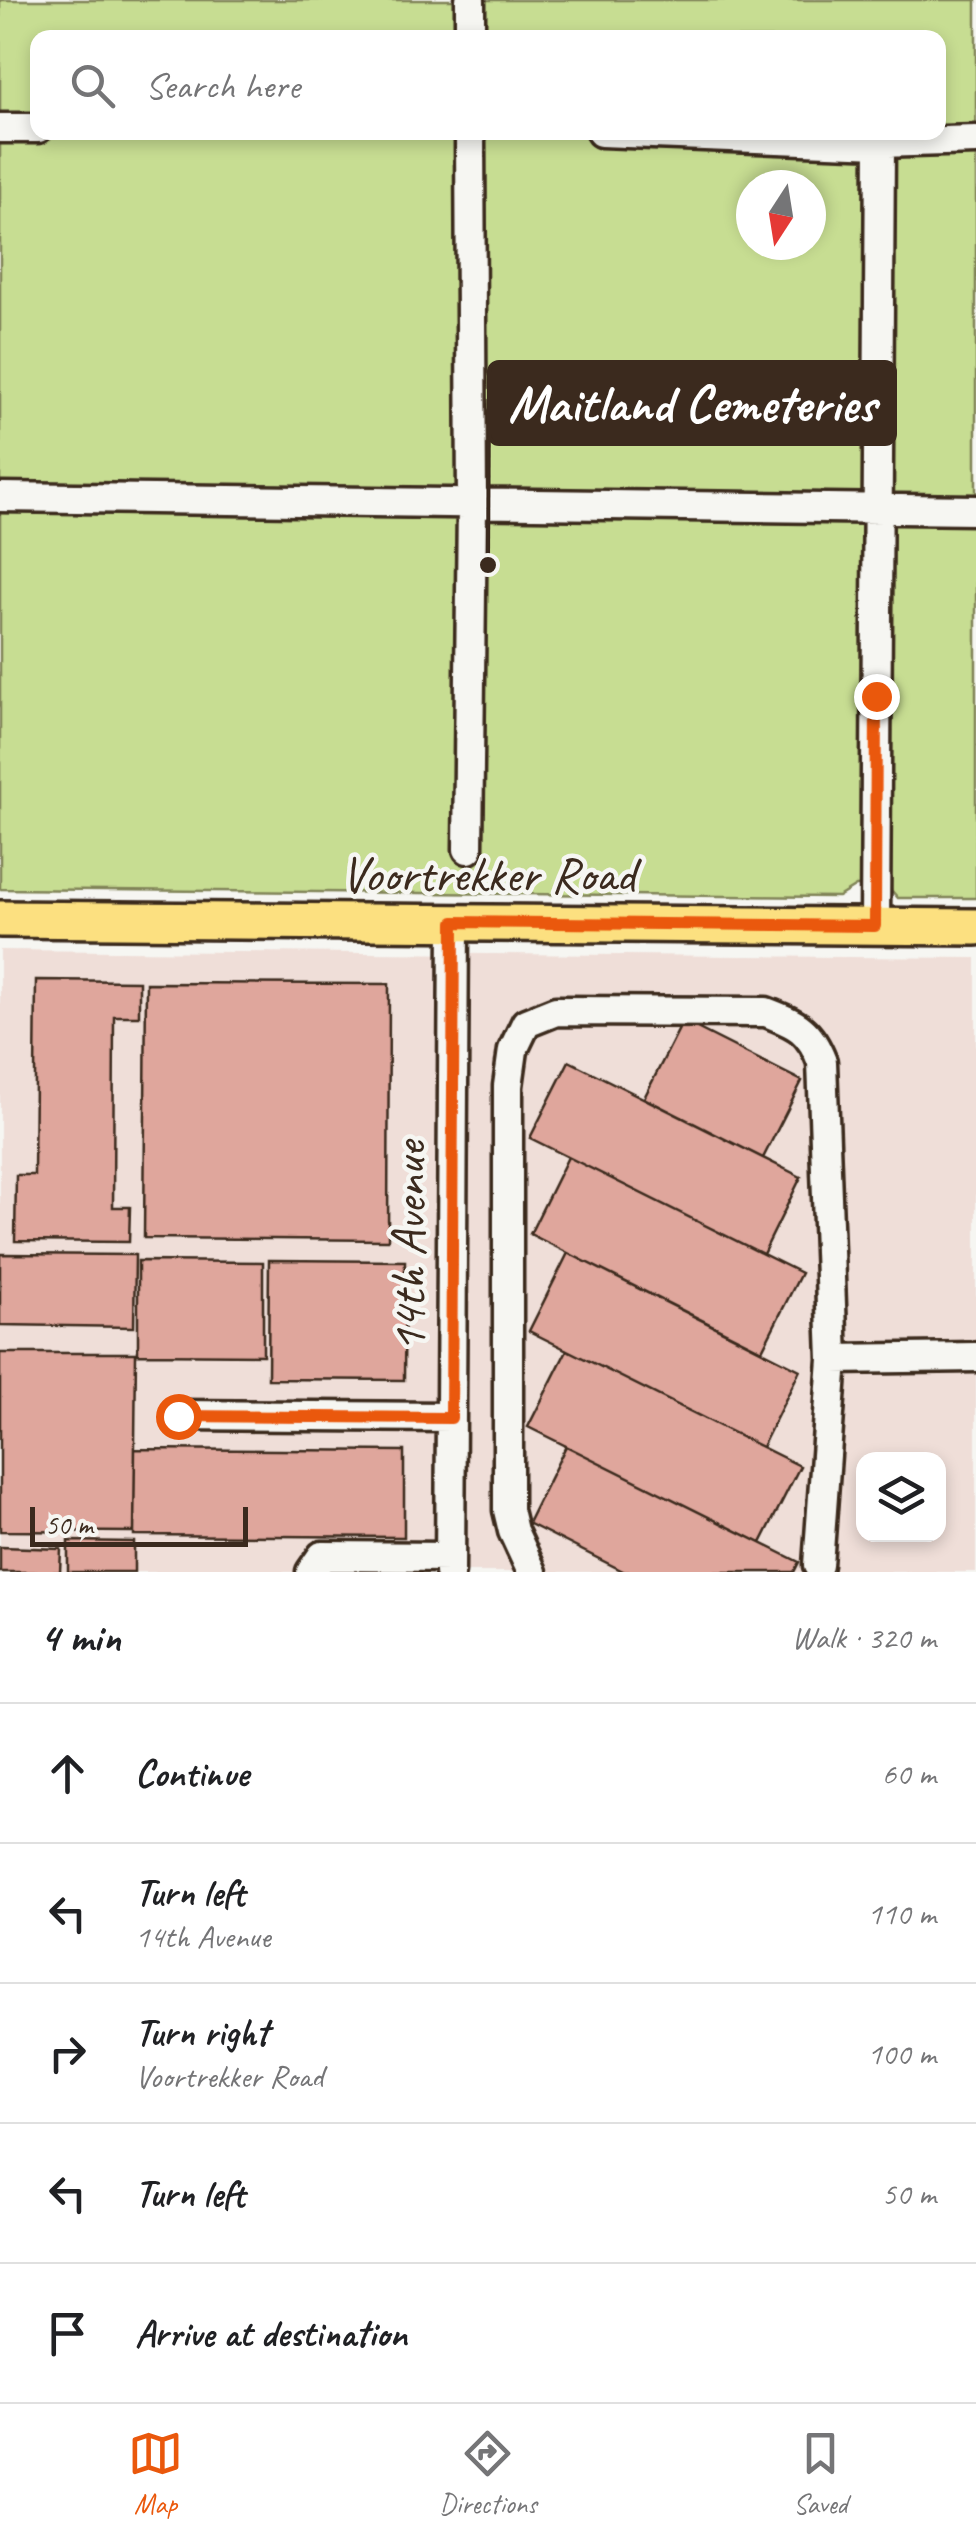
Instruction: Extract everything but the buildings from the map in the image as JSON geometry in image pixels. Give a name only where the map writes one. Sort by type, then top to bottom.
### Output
[{"type":"main road","name":"Voortrekker Road","points":[[0,919],[976,927]]},
{"type":"street","points":[[470,0],[470,30]]},
{"type":"street","points":[[0,128],[30,128]]},
{"type":"street","points":[[468,849],[472,505],[470,140]]},
{"type":"street","points":[[804,140],[976,140]]},
{"type":"street","points":[[875,926],[880,143]]},
{"type":"street","points":[[0,497],[976,510]]},
{"type":"street","name":"14th Avenue","points":[[450,1565],[454,922]]},
{"type":"street","points":[[532,1572],[508,1510],[508,1086],[513,1050],[526,1023],[556,1011],[766,1012],[794,1023],[814,1040],[822,1062],[833,1358],[818,1565]]},
{"type":"street","points":[[833,1358],[976,1357]]},
{"type":"street","points":[[178,1416],[451,1418]]},
{"type":"street","points":[[311,1572],[322,1556],[450,1565]]},
{"type":"shaded area","points":[[0,950],[976,958],[976,1572],[0,1572]]},
{"type":"green space","points":[[0,0],[976,0],[976,898],[898,898],[886,884],[856,886],[838,897],[0,889]]},
{"type":"place","name":"Maitland Cemeteries","points":[[488,565]]},
{"type":"route","points":[[178,1416],[451,1418],[454,922],[875,926],[876,696]]}]
